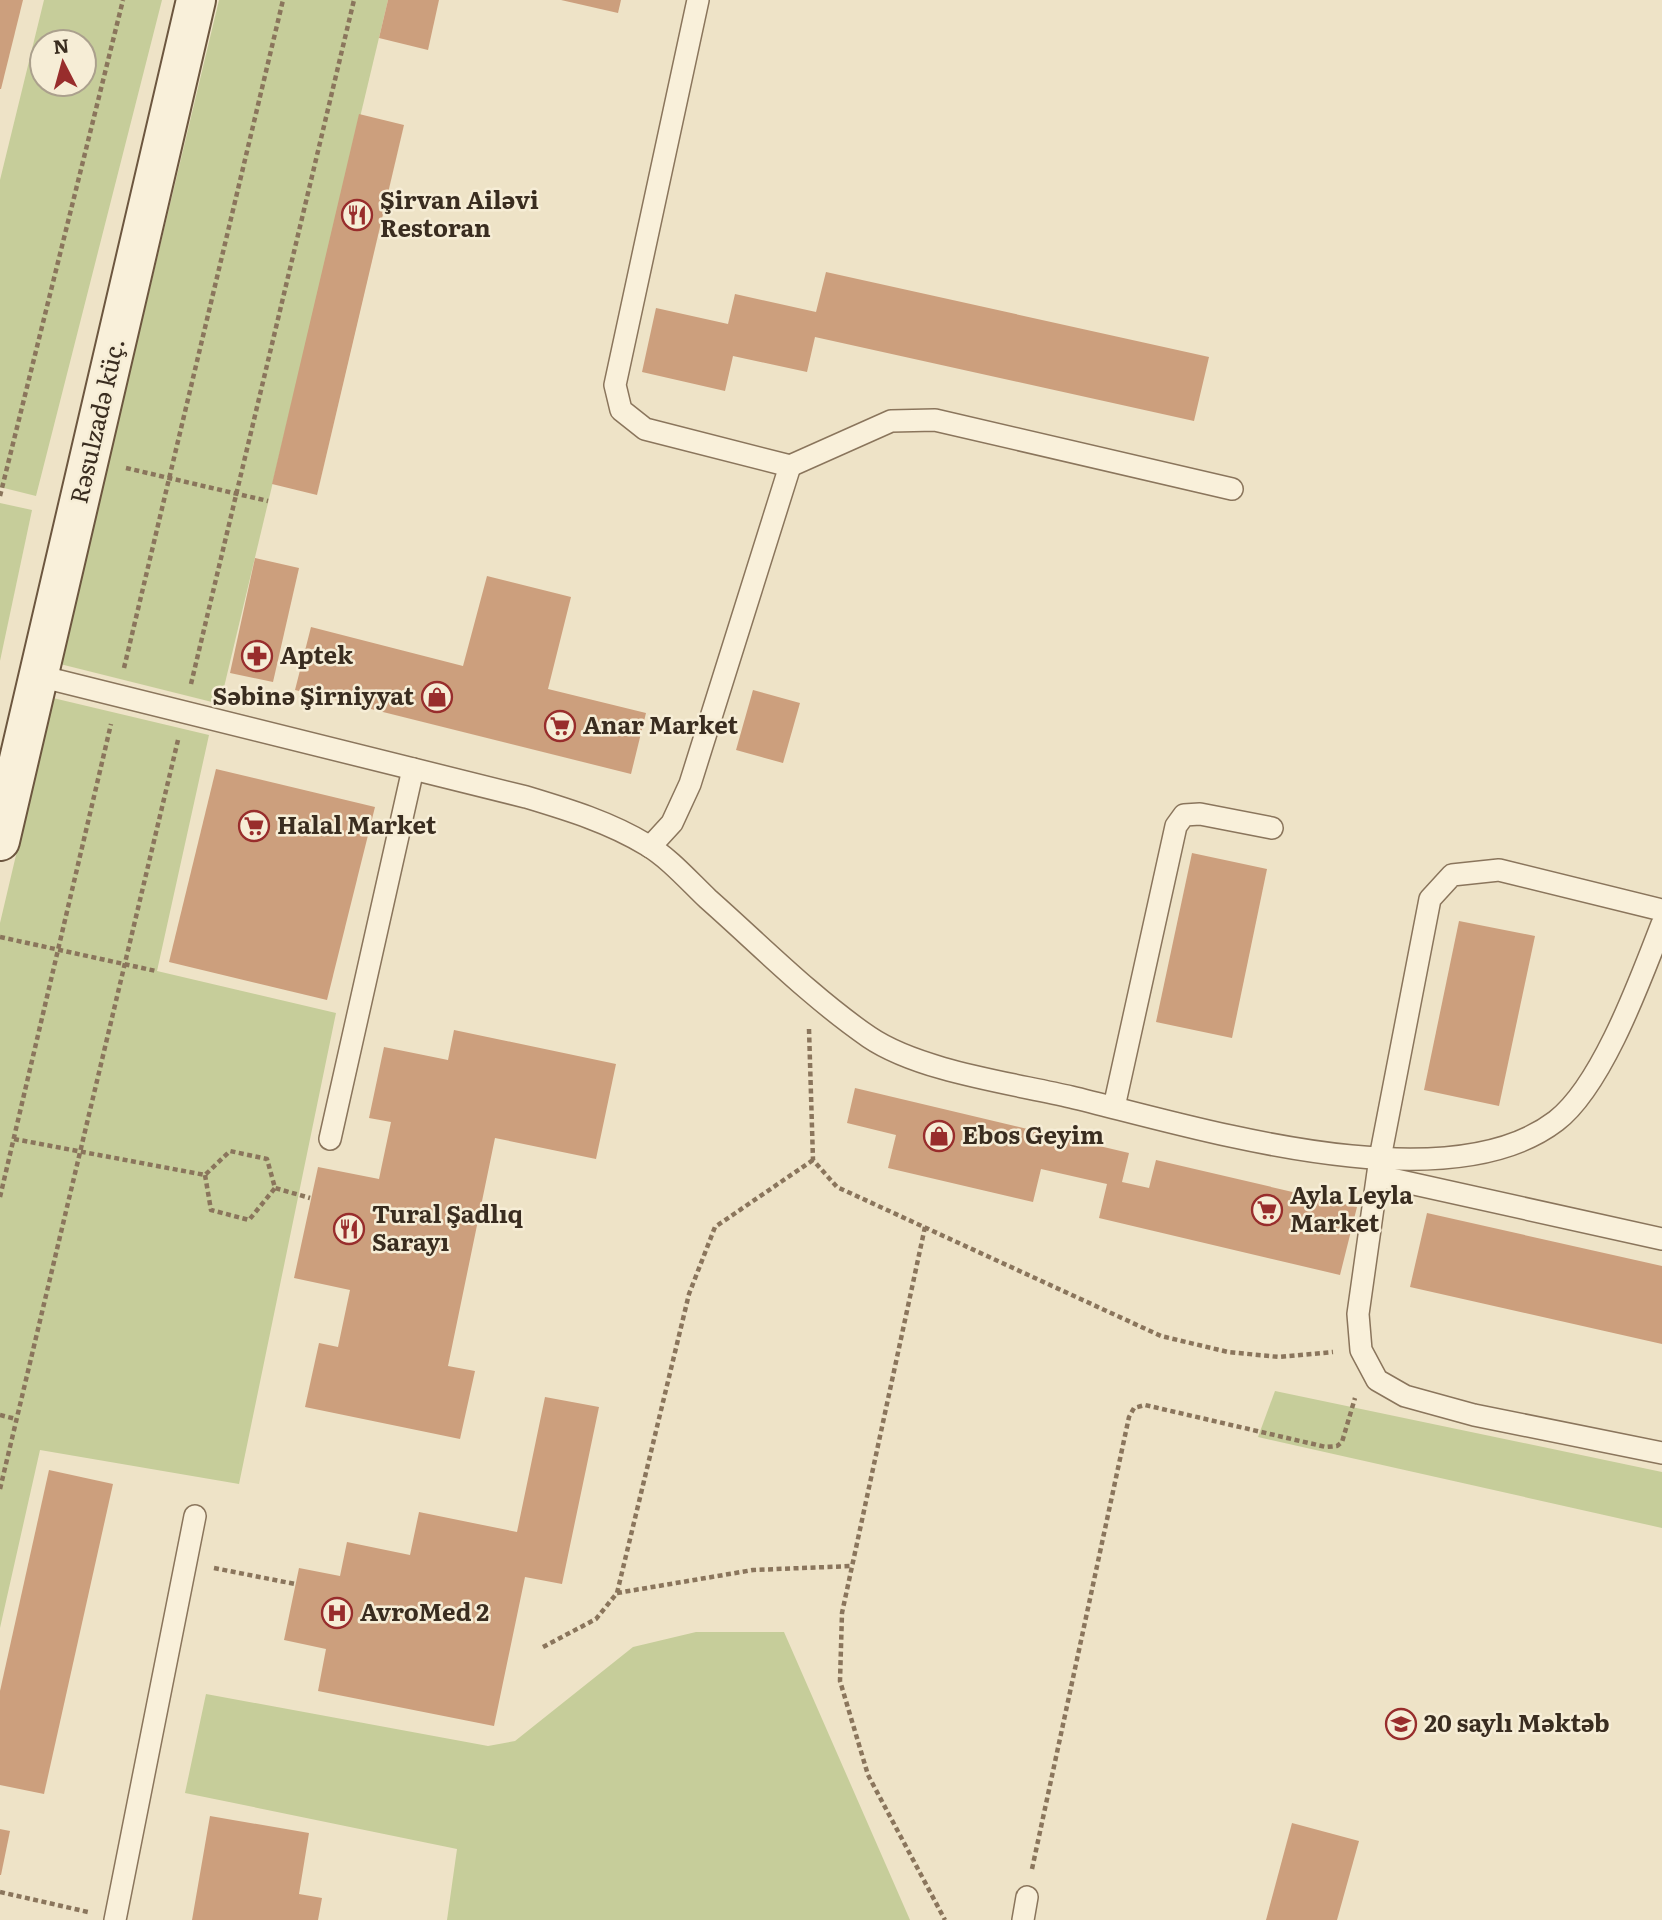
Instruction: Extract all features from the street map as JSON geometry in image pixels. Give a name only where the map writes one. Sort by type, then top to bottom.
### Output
[{"type":"main road","name":"Rəsulzadə küç.","points":[[0,841],[196,0]]},
{"type":"lane","points":[[698,0],[615,385],[621,410],[645,429],[790,466],[891,421],[935,420],[1232,489]]},
{"type":"lane","points":[[650,847],[672,823],[690,784],[790,466]]},
{"type":"lane","points":[[39,676],[527,797],[599,820],[650,847],[808,988],[871,1039],[931,1064],[1303,1152],[1379,1167],[1662,1239]]},
{"type":"lane","points":[[330,1139],[413,769]]},
{"type":"lane","points":[[1114,1107],[1176,826],[1184,815],[1200,814],[1272,828]]},
{"type":"lane","points":[[1662,910],[1499,870],[1452,875],[1430,899],[1379,1167],[1358,1314],[1362,1350],[1377,1380],[1405,1396],[1475,1415],[1662,1453]]},
{"type":"lane","points":[[1379,1167],[1515,1144],[1558,1120],[1593,1077],[1632,999],[1662,924]]},
{"type":"lane","points":[[115,1919],[195,1516]]},
{"type":"lane","points":[[1023,1920],[1027,1897]]},
{"type":"path","points":[[0,496],[123,0]]},
{"type":"path","points":[[0,1197],[283,0]]},
{"type":"path","points":[[120,467],[268,500]]},
{"type":"path","points":[[0,937],[156,971]]},
{"type":"path","points":[[808,988],[813,1160],[837,1187],[1161,1336],[1228,1352],[1279,1357],[1362,1350]]},
{"type":"path","points":[[15,1139],[205,1175]]},
{"type":"path","points":[[205,1175],[230,1151],[267,1159],[275,1188]]},
{"type":"path","points":[[543,1647],[596,1619],[617,1593],[689,1294],[715,1227],[813,1160]]},
{"type":"path","points":[[205,1175],[211,1210],[249,1220],[275,1188]]},
{"type":"path","points":[[275,1188],[310,1198]]},
{"type":"path","points":[[925,1227],[842,1613],[840,1681],[868,1775],[945,1920]]},
{"type":"path","points":[[1027,1897],[1126,1430],[1134,1408],[1145,1405],[1326,1447],[1337,1446],[1342,1442],[1355,1399],[1360,1391],[1377,1380]]},
{"type":"path","points":[[0,1415],[16,1419]]},
{"type":"path","points":[[186,1563],[295,1584]]},
{"type":"path","points":[[617,1593],[753,1570],[852,1566]]},
{"type":"path","points":[[0,1892],[115,1919]]},
{"type":"green space","points":[[44,0],[162,0],[36,496],[0,487],[0,180],[28,65],[28,98],[98,98],[98,28],[37,28]]},
{"type":"green space","points":[[219,0],[388,0],[220,704],[60,664]]},
{"type":"green space","points":[[0,503],[32,510],[0,661]]},
{"type":"green space","points":[[53,698],[209,735],[157,971],[336,1013],[239,1484],[40,1450],[0,1628],[0,923]]},
{"type":"green space","points":[[1275,1391],[1662,1472],[1662,1528],[1258,1437]]},
{"type":"green space","points":[[696,1632],[784,1632],[910,1920],[447,1920],[457,1849],[185,1793],[206,1694],[488,1746],[515,1741],[633,1647]]},
{"type":"building","points":[[0,0],[23,0],[1,89],[0,89]]},
{"type":"building","points":[[388,0],[439,0],[428,50],[379,38]]},
{"type":"building","points":[[561,0],[621,0],[618,13]]},
{"type":"building","points":[[359,114],[404,125],[317,495],[272,484]]},
{"type":"building","points":[[826,272],[1209,357],[1194,421],[815,337],[807,372],[733,356],[725,391],[642,372],[656,308],[728,324],[735,294],[816,312]]},
{"type":"building","points":[[255,558],[299,568],[273,682],[230,673]]},
{"type":"building","points":[[487,576],[571,597],[548,689],[646,713],[631,774],[295,690],[311,627],[463,666]]},
{"type":"building","points":[[753,690],[800,703],[783,763],[736,750]]},
{"type":"building","points":[[216,769],[375,807],[327,1000],[169,962]]},
{"type":"building","points":[[1192,853],[1267,869],[1232,1038],[1156,1022]]},
{"type":"building","points":[[1459,921],[1535,936],[1499,1106],[1424,1090]]},
{"type":"building","points":[[454,1030],[616,1064],[596,1159],[495,1138],[448,1366],[475,1371],[460,1439],[305,1407],[319,1343],[338,1347],[350,1290],[294,1278],[318,1167],[379,1179],[391,1122],[369,1118],[384,1047],[448,1060]]},
{"type":"building","points":[[855,1088],[1129,1153],[1122,1182],[1149,1188],[1156,1160],[1357,1207],[1340,1275],[1099,1218],[1107,1184],[1041,1169],[1033,1202],[888,1168],[896,1135],[847,1123]]},
{"type":"building","points":[[1427,1213],[1662,1266],[1662,1344],[1410,1287]]},
{"type":"building","points":[[545,1397],[599,1407],[562,1584],[525,1577],[494,1726],[318,1691],[326,1649],[284,1640],[299,1568],[340,1576],[347,1542],[410,1555],[419,1512],[517,1532]]},
{"type":"building","points":[[49,1470],[113,1484],[44,1794],[0,1785],[0,1691]]},
{"type":"building","points":[[210,1816],[309,1833],[299,1894],[322,1898],[318,1920],[192,1920]]},
{"type":"building","points":[[1292,1823],[1359,1841],[1337,1920],[1266,1920]]},
{"type":"building","points":[[0,1829],[10,1831],[1,1875],[0,1875]]},
{"type":"place","name":"Şirvan Ailəvi Restoran","points":[[357,215]]},
{"type":"place","name":"Aptek","points":[[257,656]]},
{"type":"place","name":"Səbinə Şirniyyat","points":[[437,697]]},
{"type":"place","name":"Anar Market","points":[[560,726]]},
{"type":"place","name":"Halal Market","points":[[254,826]]},
{"type":"place","name":"Ebos Geyim","points":[[939,1136]]},
{"type":"place","name":"Ayla Leyla Market","points":[[1267,1210]]},
{"type":"place","name":"Tural Şadlıq Sarayı","points":[[349,1229]]},
{"type":"place","name":"AvroMed 2","points":[[337,1613]]},
{"type":"place","name":"20 saylı Məktəb","points":[[1401,1724]]}]
